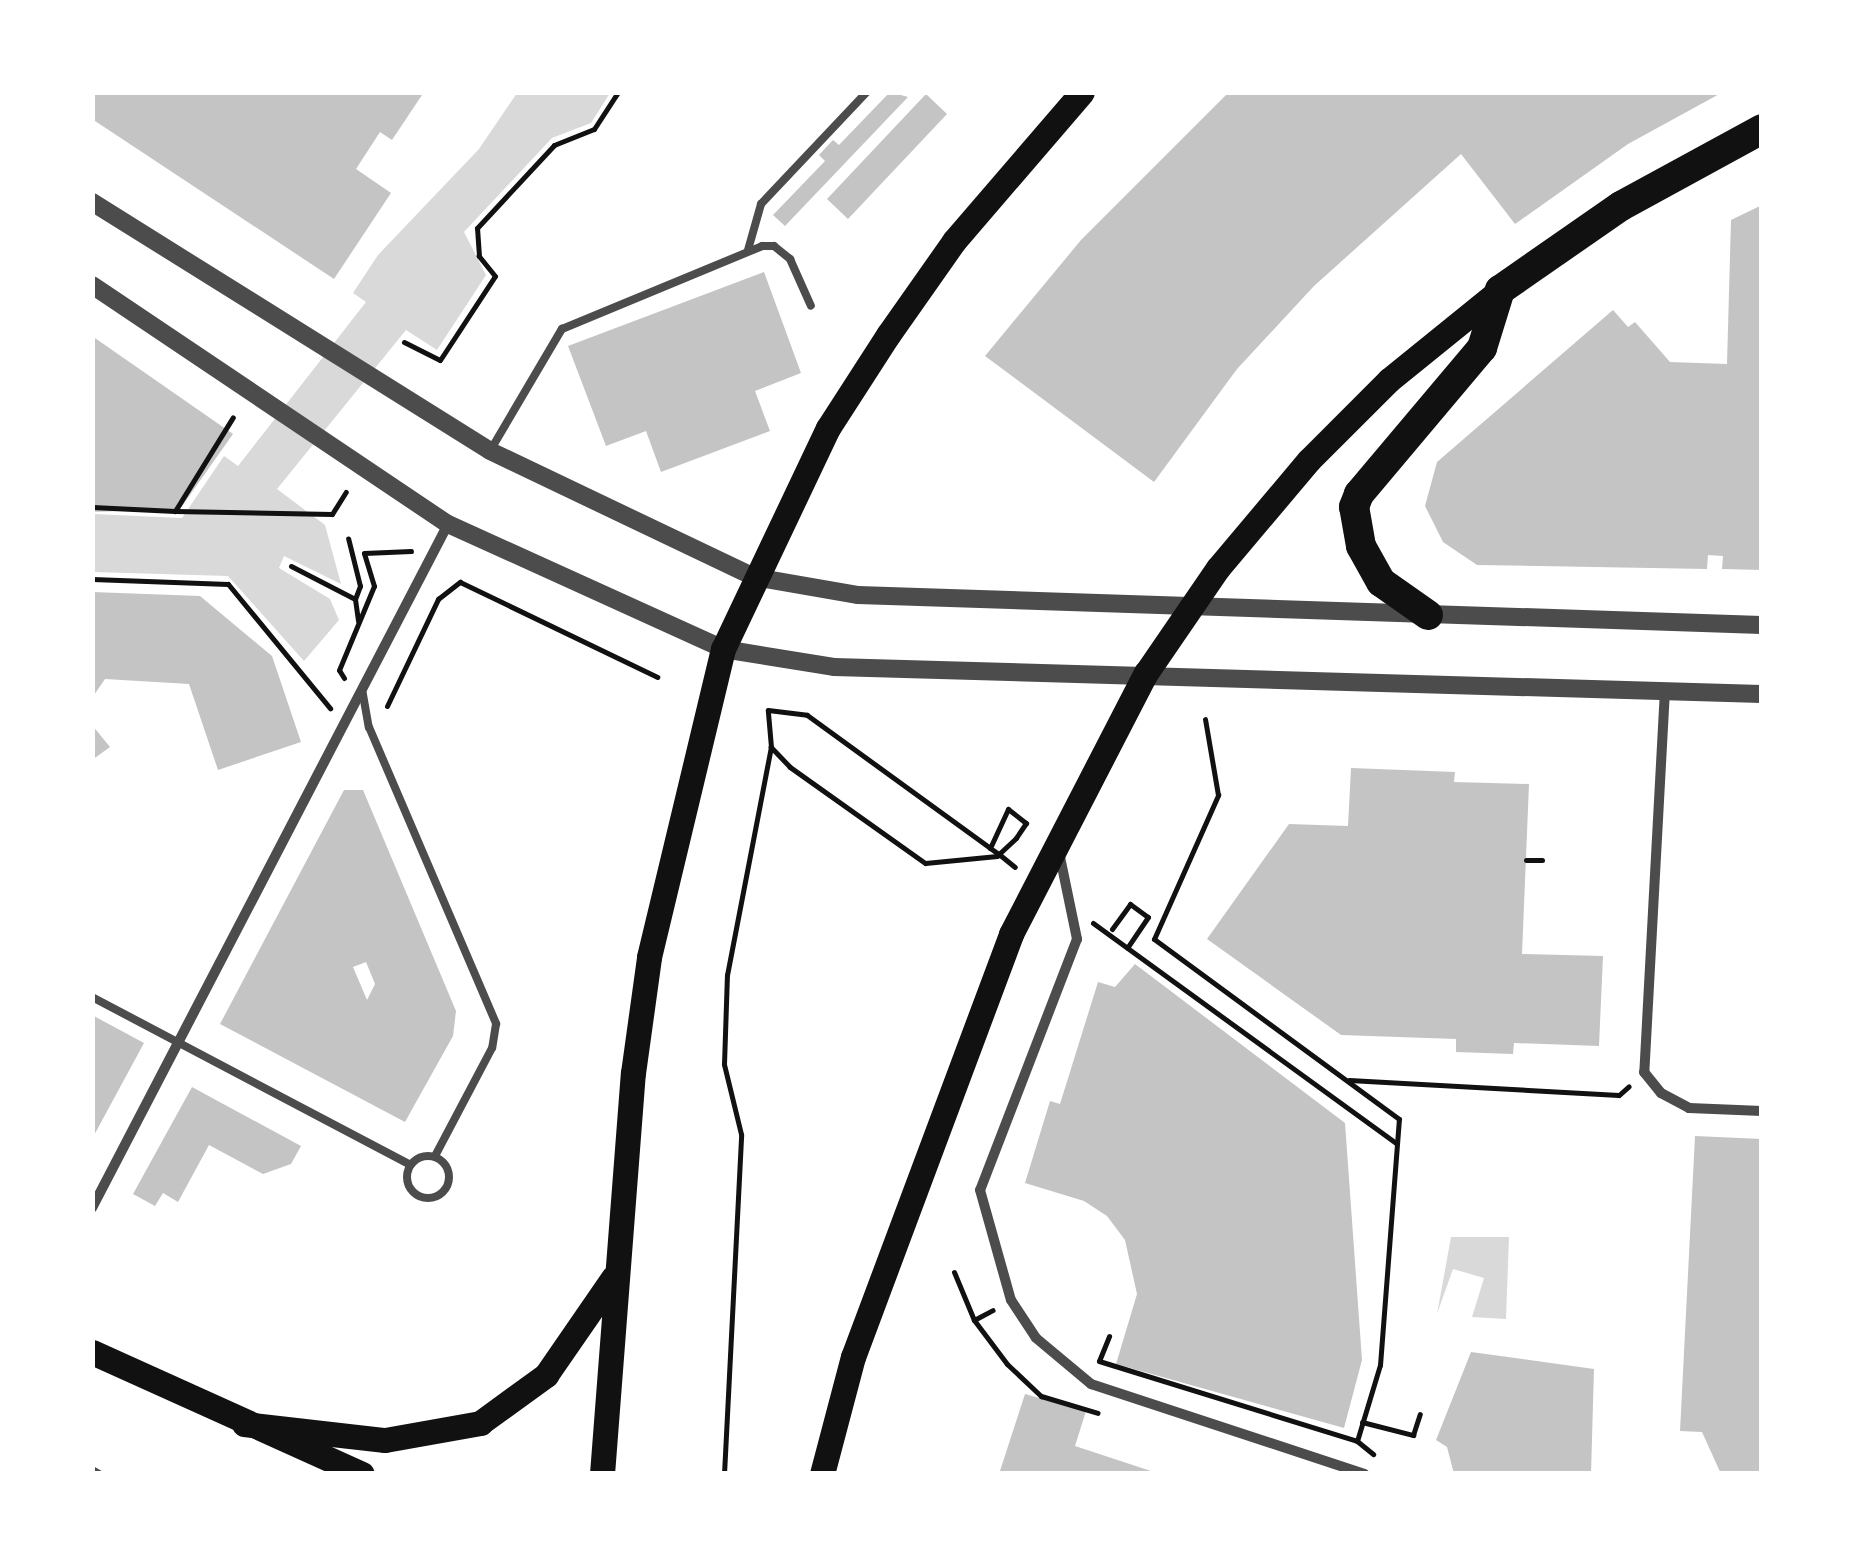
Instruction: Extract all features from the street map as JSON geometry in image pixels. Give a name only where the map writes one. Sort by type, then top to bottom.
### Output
[{"type":"highway","points":[[1428,615],[1381,582],[1361,546],[1354,507],[1358,494],[1482,348],[1508,284],[1662,181],[1762,129]]},
{"type":"main road","points":[[602,1474],[616,1273],[650,957],[723,649],[828,428],[954,241],[1082,92]]},
{"type":"main road","points":[[822,1474],[853,1358],[1011,934],[1146,673],[1190,604],[1310,460],[1388,380],[1508,284]]},
{"type":"main road","points":[[244,1424],[384,1440],[446,1434],[480,1423],[546,1375],[616,1273]]},
{"type":"main road","points":[[92,1352],[244,1424],[362,1474]]},
{"type":"street","points":[[92,202],[490,452],[754,577],[858,595],[1762,625]]},
{"type":"street","points":[[92,285],[448,524],[723,649],[834,667],[1146,673],[1762,694]]},
{"type":"street","points":[[92,1208],[448,524]]},
{"type":"street","points":[[1665,690],[1644,1072],[1661,1093],[1689,1108],[1762,1111]]},
{"type":"street","points":[[1057,841],[1077,940],[986,1162],[980,1190],[1011,1300],[1068,1369],[1091,1384],[1365,1474]]},
{"type":"lane","points":[[748,250],[761,204],[867,92]]},
{"type":"lane","points":[[490,452],[558,332],[748,250],[782,250],[811,306]]},
{"type":"lane","points":[[362,689],[369,728],[496,1024],[492,1048],[434,1156],[410,1166]]},
{"type":"lane","points":[[92,997],[410,1166]]},
{"type":"lane","points":[[410,1166],[409,1187],[434,1198],[450,1178],[434,1156]]},
{"type":"lane","points":[[92,1361],[142,1376]]},
{"type":"path","points":[[404,342],[440,360],[495,276],[479,256],[476,228],[554,146],[594,129],[618,92]]},
{"type":"path","points":[[175,512],[234,416]]},
{"type":"path","points":[[92,507],[332,514],[346,492]]},
{"type":"path","points":[[348,538],[360,586],[355,599],[358,624]]},
{"type":"path","points":[[346,680],[340,670],[374,586],[364,553],[412,551]]},
{"type":"path","points":[[291,566],[355,599]]},
{"type":"path","points":[[386,719],[392,687],[438,599],[459,579],[657,678]]},
{"type":"path","points":[[92,580],[228,584],[330,708]]},
{"type":"path","points":[[724,1474],[741,1134],[724,1064],[728,976],[771,748],[768,710],[807,715]]},
{"type":"path","points":[[1100,1361],[1357,1440],[1380,1365],[1399,1119],[1154,940],[1218,796],[1205,719]]},
{"type":"path","points":[[771,748],[925,863],[997,856],[1026,823],[1008,809],[995,826],[1002,832],[990,848]]},
{"type":"path","points":[[1526,860],[1542,860]]},
{"type":"path","points":[[1112,929],[1130,904],[1148,917],[1127,948]]},
{"type":"path","points":[[1346,1080],[1619,1095],[1644,1072]]},
{"type":"path","points":[[1378,1130],[1396,1142]]},
{"type":"path","points":[[954,1272],[974,1320],[1006,1364],[1041,1396],[1098,1413]]},
{"type":"path","points":[[1362,1422],[1413,1436],[1420,1414]]},
{"type":"shaded area","points":[[517,93],[610,93],[591,123],[552,138],[464,232],[486,275],[437,350],[406,330],[277,489],[325,525],[341,584],[284,556],[279,568],[330,599],[339,620],[304,661],[228,576],[93,572],[93,514],[182,518],[224,456],[238,466],[366,302],[353,293],[378,255],[479,149]]},
{"type":"shaded area","points":[[1451,1237],[1509,1237],[1506,1319],[1472,1317],[1484,1278],[1453,1269],[1437,1314]]},
{"type":"building","points":[[92,92],[424,92],[392,140],[380,132],[356,169],[391,193],[334,279],[92,119]]},
{"type":"building","points":[[890,92],[908,97],[785,226],[773,215],[825,161],[819,155],[833,140],[839,145]]},
{"type":"building","points":[[1229,92],[1723,92],[1628,144],[1515,224],[1461,154],[1314,286],[1237,369],[1154,482],[985,356],[1081,240]]},
{"type":"building","points":[[926,94],[947,114],[848,219],[827,199]]},
{"type":"building","points":[[1762,205],[1762,570],[1722,569],[1723,556],[1708,555],[1707,569],[1477,565],[1443,542],[1425,506],[1437,462],[1613,310],[1628,327],[1635,322],[1670,362],[1727,364],[1731,220]]},
{"type":"building","points":[[764,272],[801,373],[755,391],[770,431],[661,472],[646,431],[606,446],[568,346]]},
{"type":"building","points":[[92,336],[233,434],[180,509],[92,512]]},
{"type":"building","points":[[92,592],[200,596],[272,656],[301,742],[218,770],[189,684],[105,679],[92,698]]},
{"type":"building","points":[[92,725],[110,747],[92,760]]},
{"type":"building","points":[[1351,768],[1455,772],[1454,782],[1529,784],[1522,954],[1603,956],[1599,1046],[1514,1043],[1513,1054],[1456,1052],[1456,1039],[1341,1035],[1207,939],[1289,824],[1348,826]]},
{"type":"building","points":[[344,790],[363,790],[456,1011],[453,1036],[405,1122],[220,1024]],"holes":[[[366,962],[375,984],[367,1000],[353,967]]]},
{"type":"building","points":[[1135,964],[1345,1123],[1362,1360],[1344,1428],[1116,1364],[1137,1294],[1125,1240],[1107,1216],[1084,1201],[1025,1183],[1050,1101],[1060,1104],[1098,982],[1115,987]]},
{"type":"building","points":[[92,1015],[144,1043],[92,1139]]},
{"type":"building","points":[[192,1087],[301,1146],[291,1164],[263,1174],[209,1145],[178,1202],[163,1193],[155,1206],[133,1194]]},
{"type":"building","points":[[1695,1136],[1762,1139],[1762,1474],[1721,1474],[1702,1432],[1680,1431]]},
{"type":"building","points":[[1471,1352],[1594,1369],[1591,1474],[1454,1474],[1447,1447],[1436,1440]]},
{"type":"building","points":[[1025,1394],[1086,1411],[1075,1446],[1160,1474],[999,1474]]}]
